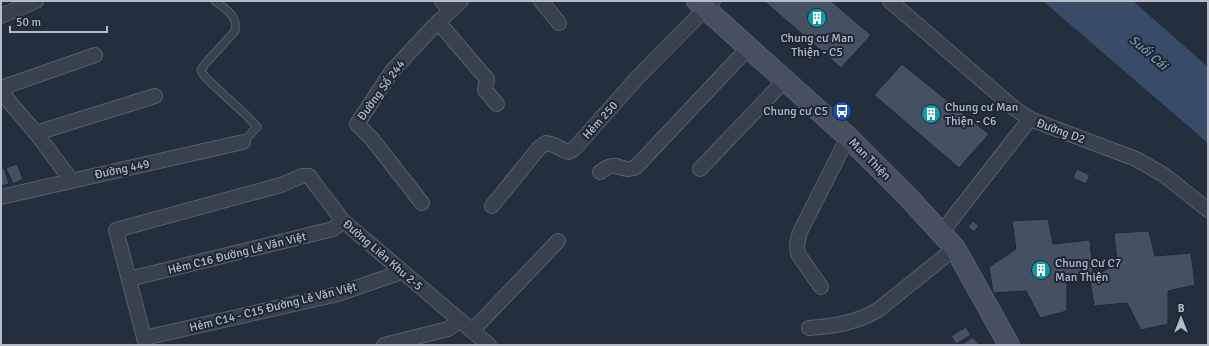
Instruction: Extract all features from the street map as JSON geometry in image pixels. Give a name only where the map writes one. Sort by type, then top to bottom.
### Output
[{"type":"street","points":[[1,16],[36,1]]},
{"type":"street","points":[[541,1],[559,23]]},
{"type":"street","name":"Đường D2","points":[[890,1],[1014,108],[1030,119],[1136,159],[1164,174],[1208,210]]},
{"type":"street","name":"Đường Số 244","points":[[422,203],[372,138],[357,124],[392,70],[438,22],[451,4]]},
{"type":"street","name":"Man Thiện","points":[[706,4],[749,47],[848,137],[909,198],[941,233],[954,248],[1009,345]]},
{"type":"street","name":"Hẻm 250","points":[[492,206],[539,148],[546,143],[555,143],[563,150],[568,152],[574,149],[637,78],[706,4]]},
{"type":"street","points":[[438,22],[487,79],[484,90],[497,104]]},
{"type":"street","points":[[600,172],[616,166],[626,170],[636,167],[749,47]]},
{"type":"street","points":[[1,88],[96,55]]},
{"type":"street","points":[[700,168],[785,80]]},
{"type":"street","points":[[1,92],[36,133],[71,180]]},
{"type":"street","points":[[36,133],[155,96]]},
{"type":"street","points":[[941,233],[1030,119]]},
{"type":"street","points":[[821,287],[798,254],[797,244],[800,232],[848,137]]},
{"type":"street","name":"Đường 449","points":[[1,196],[243,142]]},
{"type":"street","name":"Đường Liên Khu 2-5","points":[[129,279],[116,230],[281,186],[302,176],[309,176],[343,221],[489,345]]},
{"type":"street","name":"Hẻm C16 Đường Lê Văn Việt","points":[[129,279],[332,229],[343,221]]},
{"type":"street","points":[[472,331],[558,242]]},
{"type":"street","points":[[809,328],[843,324],[866,317],[878,310],[954,248]]},
{"type":"street","name":"Hẻm C14 - C15 Đường Lê Văn Việt","points":[[145,342],[338,294],[401,271]]},
{"type":"street","points":[[129,279],[145,342]]},
{"type":"street","points":[[384,345],[448,329],[459,321]]},
{"type":"lane","points":[[215,1],[234,17],[236,25],[235,32],[201,70],[202,74],[257,127],[243,142]]},
{"type":"water","name":"Suối Cái","points":[[1043,1],[1133,1],[1208,67],[1208,143]]},
{"type":"building","name":"Chung cư Man Thiện - C5","points":[[764,1],[831,1],[871,35],[841,68]]},
{"type":"building","name":"Chung cư Man Thiện - C6","points":[[902,64],[989,134],[959,168],[874,95]]},
{"type":"building","points":[[17,164],[23,179],[13,184],[6,168]]},
{"type":"building","points":[[4,168],[9,184],[1,186],[1,169]]},
{"type":"building","points":[[1077,169],[1090,175],[1086,184],[1073,178]]},
{"type":"building","name":"Chung Cư C7 Man Thiện","points":[[1048,219],[1053,244],[1090,240],[1093,273],[1067,279],[1067,311],[1040,318],[1026,291],[993,293],[989,267],[1016,249],[1012,221]]},
{"type":"building","points":[[973,221],[979,226],[974,232],[968,227]]},
{"type":"building","points":[[1149,231],[1155,256],[1191,253],[1195,285],[1168,291],[1168,324],[1141,330],[1127,303],[1094,306],[1090,280],[1117,262],[1114,233]]},
{"type":"building","points":[[966,327],[971,335],[956,344],[951,336]]},
{"type":"building","points":[[973,337],[979,345],[962,345]]},
{"type":"place","name":"Chung cư Man Thiện - C5","points":[[817,18]]},
{"type":"place","name":"Chung cư C5","points":[[842,111]]},
{"type":"place","name":"Chung cư Man Thiện - C6","points":[[931,114]]},
{"type":"place","name":"Chung Cư C7 Man Thiện","points":[[1041,270]]}]
